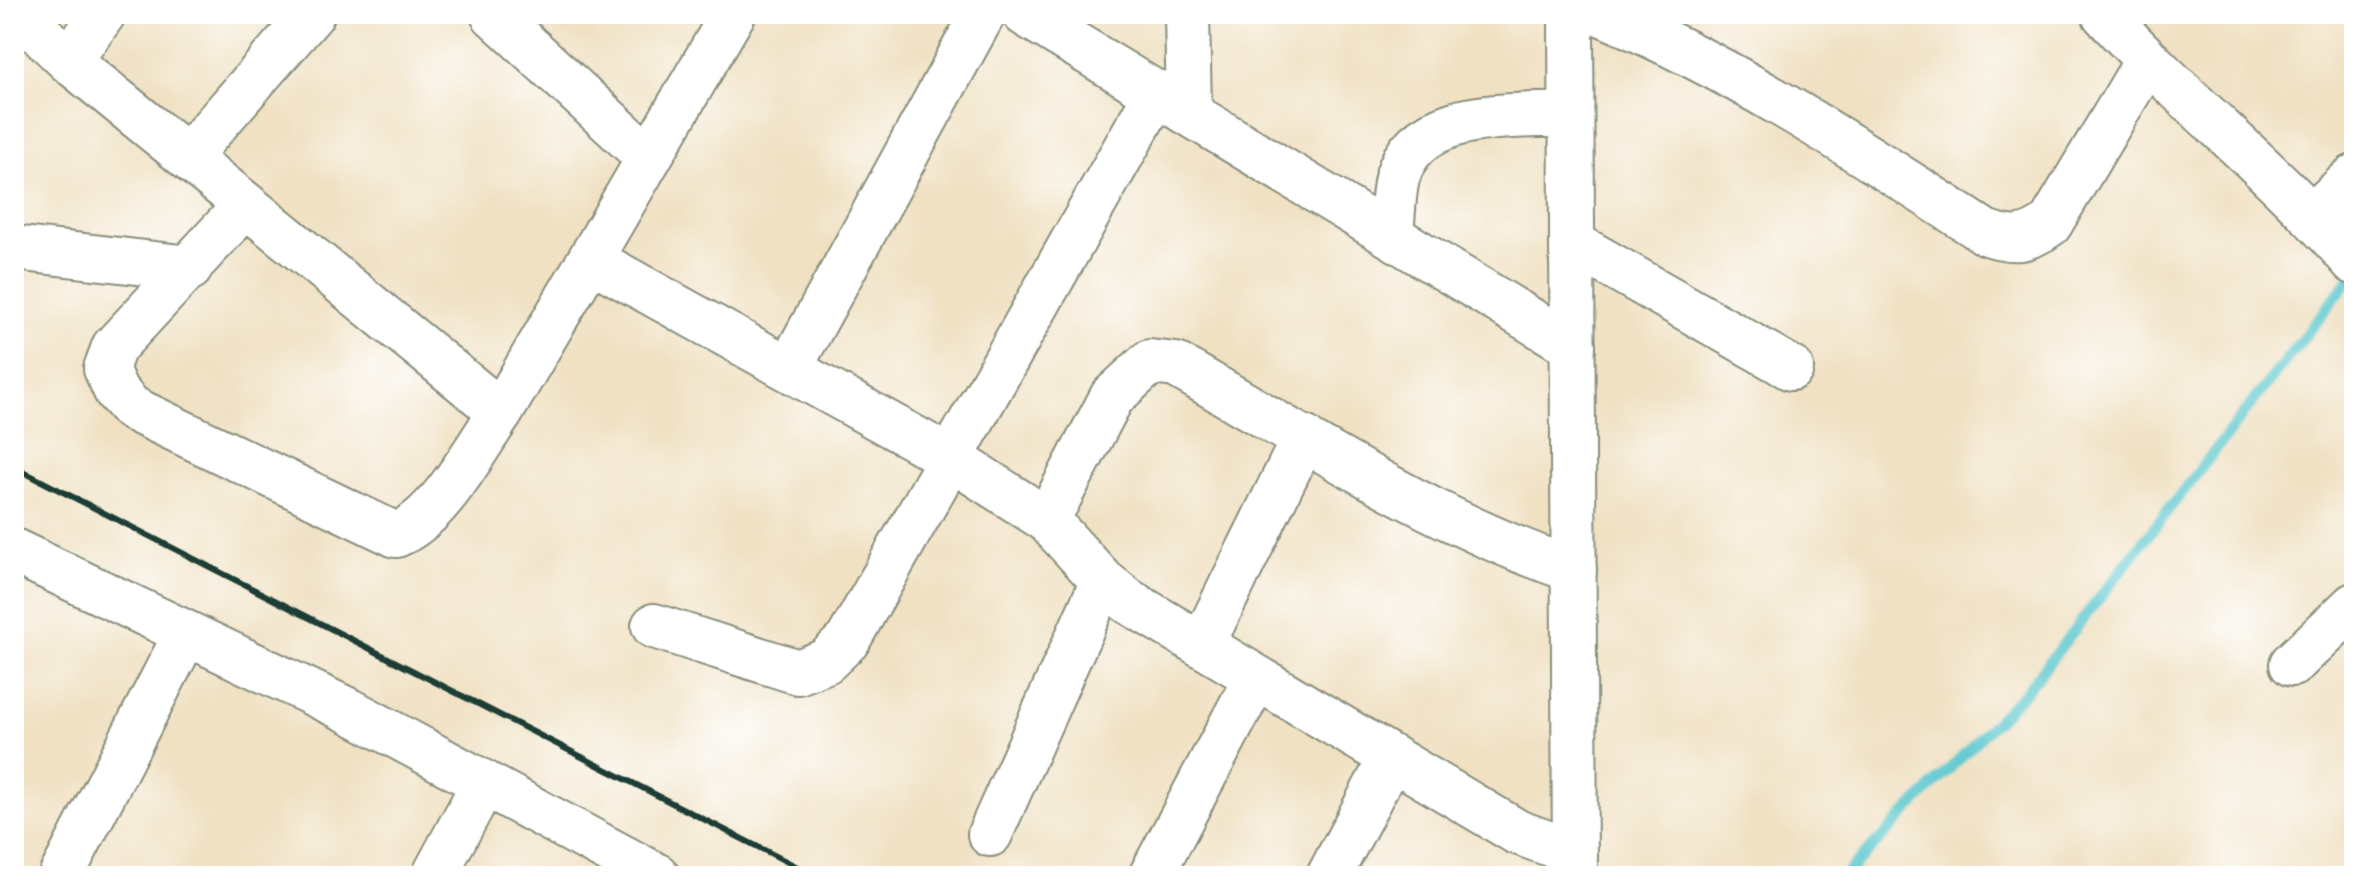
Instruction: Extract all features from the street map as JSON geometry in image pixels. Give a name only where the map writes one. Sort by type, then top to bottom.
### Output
[{"type":"street","points":[[20,14],[69,61],[501,412]]},
{"type":"street","points":[[69,61],[103,14]]},
{"type":"street","points":[[187,157],[312,14]]},
{"type":"street","points":[[246,205],[114,347],[106,369],[116,391],[131,408],[396,535],[412,528],[429,513],[501,412],[733,14]]},
{"type":"street","points":[[789,369],[983,14]]},
{"type":"street","points":[[1025,14],[1573,346]]},
{"type":"street","points":[[654,626],[798,672],[826,661],[848,640],[952,459],[1173,101],[1187,14]]},
{"type":"street","points":[[590,259],[952,459],[1047,520],[1103,581],[1256,678],[1575,865],[1571,14]]},
{"type":"street","points":[[1603,14],[1674,44],[1803,115],[1985,232],[2009,241],[2032,237],[2050,224],[2147,61]]},
{"type":"street","points":[[2104,14],[2147,61],[2334,239],[2354,177]]},
{"type":"street","points":[[497,15],[649,158]]},
{"type":"street","points":[[1391,234],[1397,178],[1411,150],[1428,134],[1456,122],[1571,114]]},
{"type":"street","points":[[1572,243],[1791,368]]},
{"type":"street","points":[[14,248],[190,268]]},
{"type":"street","points":[[1047,520],[1112,397],[1150,362],[1176,365],[1506,548],[1574,570]]},
{"type":"street","points":[[1202,645],[1304,438]]},
{"type":"street","points":[[14,551],[352,712],[657,876]]},
{"type":"street","points":[[990,834],[1103,581]]},
{"type":"street","points":[[2292,664],[2354,605]]},
{"type":"street","points":[[61,876],[186,634]]},
{"type":"street","points":[[1151,876],[1256,678]]},
{"type":"street","points":[[1329,876],[1391,758]]},
{"type":"street","points":[[434,876],[484,783]]},
{"type":"waterway","points":[[1844,876],[2028,689],[2354,273]]},
{"type":"railway","points":[[14,467],[815,876]]}]
